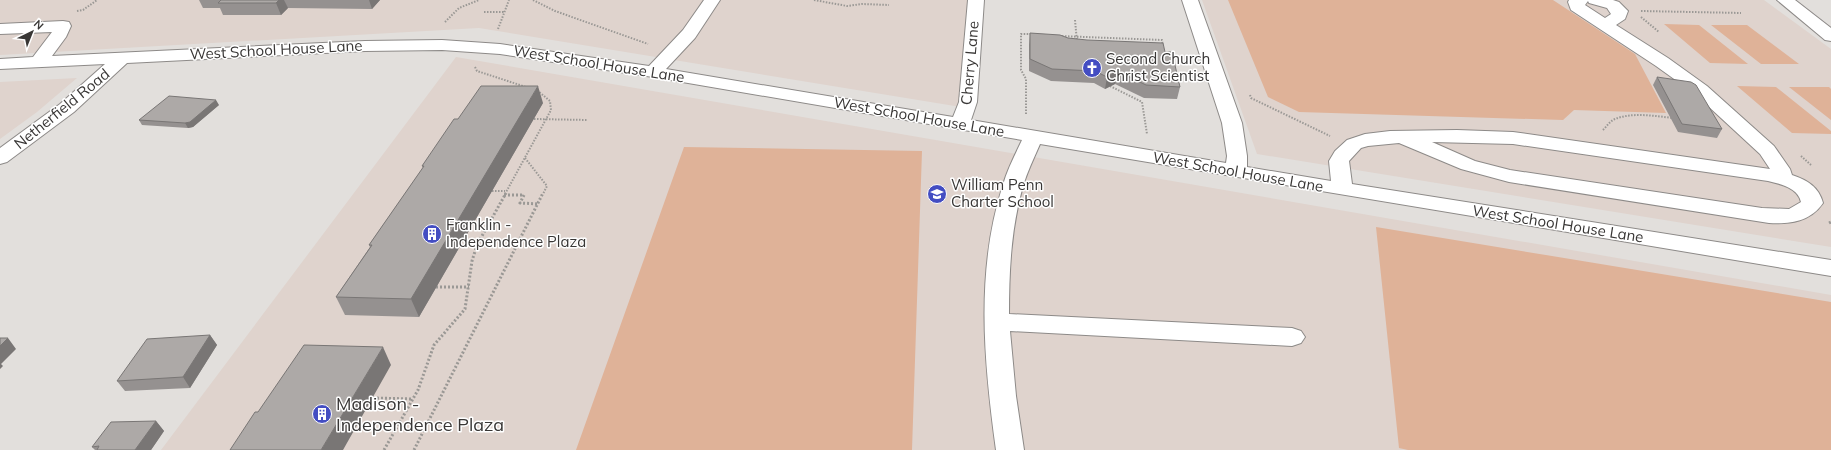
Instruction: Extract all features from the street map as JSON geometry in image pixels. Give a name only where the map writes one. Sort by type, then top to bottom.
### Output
[{"type":"street","points":[[652,72],[689,34],[712,0]]},
{"type":"street","name":"Cherry Lane","points":[[960,124],[968,102],[976,0]]},
{"type":"street","points":[[1190,0],[1232,123],[1237,156],[1236,171]]},
{"type":"street","points":[[1581,0],[1576,2],[1577,7],[1604,26],[1668,66],[1701,90],[1767,150],[1780,169],[1783,179]]},
{"type":"street","points":[[1596,0],[1613,5],[1620,11],[1619,16],[1604,26]]},
{"type":"street","points":[[1785,0],[1808,16],[1816,26],[1831,36]]},
{"type":"street","points":[[0,29],[63,26],[58,36],[38,62]]},
{"type":"street","name":"West School House Lane","points":[[0,64],[365,46],[442,45],[521,51],[960,124],[1029,126],[1236,171],[1831,268]]},
{"type":"street","name":"Netherfield Road","points":[[0,158],[67,108],[123,57]]},
{"type":"street","points":[[1010,450],[996,322],[998,262],[1006,213],[1029,126]]},
{"type":"street","points":[[1342,189],[1339,161],[1347,149],[1354,144],[1370,138],[1458,136],[1513,138],[1769,175],[1795,183],[1809,193],[1812,198],[1812,203],[1808,209],[1792,216],[1762,215],[1509,176],[1468,165],[1405,138]]},
{"type":"street","points":[[996,322],[1292,337]]},
{"type":"path","points":[[83,10],[97,0]]},
{"type":"path","points":[[445,22],[450,14],[464,4],[479,0]]},
{"type":"path","points":[[495,32],[501,24],[509,0]]},
{"type":"path","points":[[533,0],[555,11],[673,51]]},
{"type":"path","points":[[814,0],[847,6],[862,4],[889,5]]},
{"type":"path","points":[[1634,11],[1741,13]]},
{"type":"path","points":[[484,12],[505,12]]},
{"type":"path","points":[[1075,20],[1077,43]]},
{"type":"path","points":[[1029,126],[1026,79],[1021,70],[1021,34],[1036,35]]},
{"type":"path","points":[[1052,35],[1162,40],[1163,47]]},
{"type":"path","points":[[474,62],[477,70],[530,89]]},
{"type":"path","points":[[1110,86],[1142,102],[1148,136]]},
{"type":"path","points":[[384,450],[422,383],[434,345],[465,309],[470,270],[474,253],[482,234],[546,120],[552,106],[551,101],[545,95],[536,90]]},
{"type":"path","points":[[1249,92],[1251,98],[1333,137]]},
{"type":"path","points":[[1599,134],[1613,120],[1620,117],[1655,117],[1676,119]]},
{"type":"path","points":[[534,119],[588,120]]},
{"type":"path","points":[[414,450],[548,186],[525,157]]},
{"type":"path","points":[[492,191],[524,195],[520,203],[539,204]]},
{"type":"path","points":[[436,287],[469,287]]},
{"type":"path","points":[[373,398],[413,398]]},
{"type":"shaded area","points":[[0,0],[974,0],[967,108],[479,28],[0,55]]},
{"type":"shaded area","points":[[1202,0],[1764,0],[1831,49],[1831,247],[1257,154]]},
{"type":"shaded area","points":[[1228,0],[1553,0],[1635,54],[1666,113],[1574,110],[1563,120],[1299,112],[1268,97]]},
{"type":"shaded area","points":[[1664,24],[1699,25],[1748,64],[1710,63]]},
{"type":"shaded area","points":[[1711,25],[1747,25],[1799,64],[1761,64]]},
{"type":"shaded area","name":"William Penn Charter School","points":[[456,57],[1831,295],[1831,450],[161,450]]},
{"type":"shaded area","points":[[77,78],[37,112],[0,139],[0,82]]},
{"type":"shaded area","points":[[1737,86],[1776,87],[1831,131],[1831,134],[1792,133]]},
{"type":"shaded area","points":[[1789,87],[1829,87],[1831,89],[1831,120]]},
{"type":"shaded area","points":[[684,147],[922,151],[912,450],[576,450]]},
{"type":"shaded area","points":[[1376,227],[1831,302],[1831,450],[1408,450],[1399,448]]},
{"type":"building","points":[[221,0],[279,0],[276,3],[218,3]]},
{"type":"building","points":[[1030,33],[1060,35],[1068,38],[1087,40],[1163,43],[1165,52],[1172,52],[1180,87],[1146,85],[1117,71],[1107,77],[1095,71],[1052,69],[1030,59]]},
{"type":"building","points":[[1657,77],[1691,82],[1696,85],[1722,129],[1682,124]]},
{"type":"building","name":"Franklin - Independence Plaza","points":[[481,86],[538,86],[411,299],[336,297],[372,245],[369,245],[424,166],[422,166],[454,119],[458,119]]},
{"type":"building","points":[[169,96],[216,100],[190,122],[139,120]]},
{"type":"building","points":[[210,335],[183,377],[117,381],[147,339]]},
{"type":"building","points":[[0,338],[8,338],[0,346]]},
{"type":"building","points":[[304,345],[383,347],[321,450],[230,450],[255,412],[258,412]]},
{"type":"building","points":[[156,421],[135,450],[97,450],[99,446],[92,447],[111,422]]},
{"type":"place","name":"Second Church Christ Scientist","points":[[1092,68]]},
{"type":"place","name":"William Penn Charter School","points":[[937,194]]},
{"type":"place","name":"Franklin - Independence Plaza","points":[[432,234]]},
{"type":"place","name":"Madison - Independence Plaza","points":[[322,414]]}]
